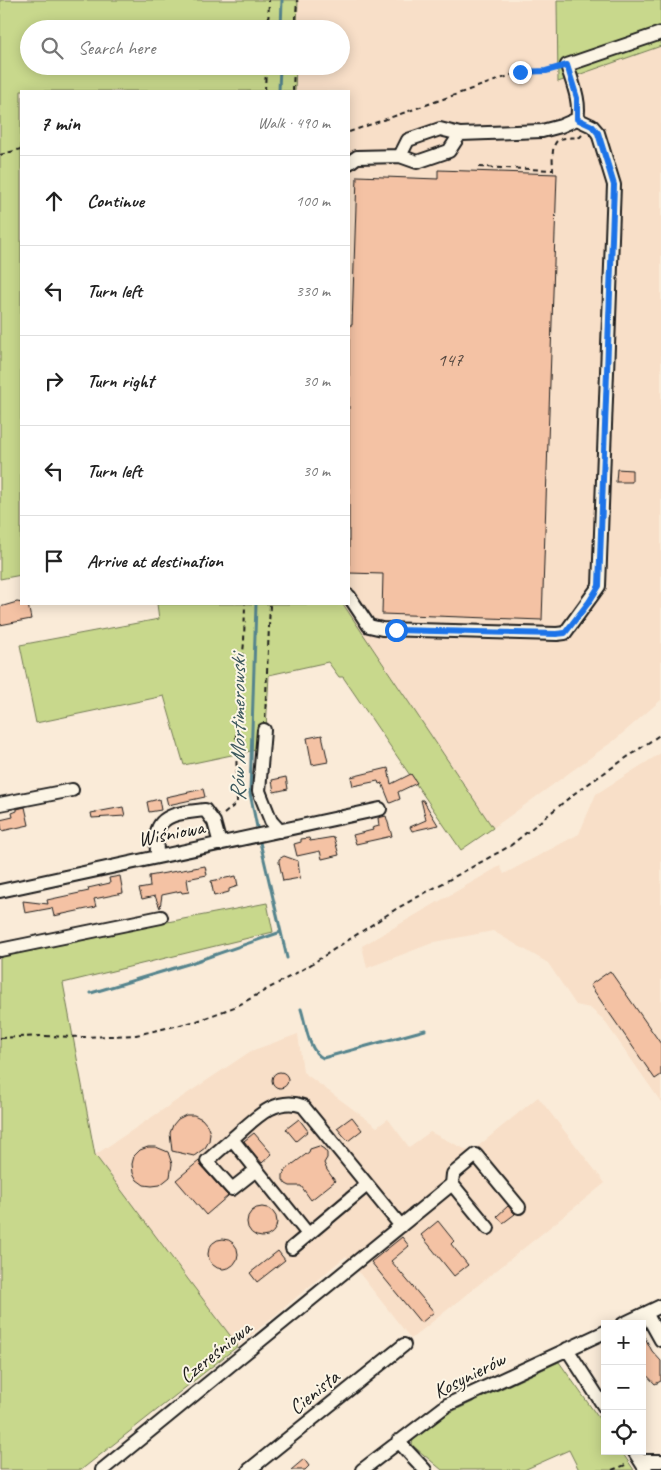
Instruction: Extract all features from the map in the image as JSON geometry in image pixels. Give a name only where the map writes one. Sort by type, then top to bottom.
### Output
[{"type":"street","points":[[577,119],[577,98],[567,65],[661,33]]},
{"type":"street","points":[[350,597],[370,626],[382,629],[556,634],[565,633],[599,586],[614,185],[598,133],[592,126],[577,119],[542,131],[460,134],[440,129],[408,140],[400,156]]},
{"type":"street","points":[[350,162],[357,157],[400,156],[417,162],[449,150],[460,134]]},
{"type":"street","points":[[264,730],[260,791],[274,833]]},
{"type":"street","points":[[0,804],[72,790]]},
{"type":"street","name":"Wiśniowa","points":[[0,890],[157,856],[248,839],[380,809]]},
{"type":"street","points":[[157,856],[158,830],[164,819],[181,813],[205,810],[214,822],[220,844]]},
{"type":"street","points":[[0,950],[161,917]]},
{"type":"street","points":[[256,1170],[232,1189],[208,1161],[270,1107],[279,1104],[296,1103],[303,1106],[401,1226]]},
{"type":"street","points":[[232,1140],[308,1234]]},
{"type":"street","name":"Czereśniowa","points":[[102,1470],[452,1184],[453,1174],[476,1155],[519,1206]]},
{"type":"street","points":[[452,1184],[488,1228]]},
{"type":"street","points":[[292,1248],[367,1185]]},
{"type":"street","points":[[631,1320],[661,1306]]},
{"type":"street","points":[[646,1313],[661,1340]]},
{"type":"street","name":"Kosynierów","points":[[362,1470],[447,1405],[601,1334]]},
{"type":"street","name":"Cienista","points":[[249,1470],[404,1345]]},
{"type":"street","points":[[567,1349],[601,1402]]},
{"type":"street","points":[[398,1441],[425,1470]]},
{"type":"street","points":[[640,1461],[661,1461]]},
{"type":"path","points":[[268,20],[269,0]]},
{"type":"path","points":[[296,20],[297,0]]},
{"type":"path","points":[[350,132],[520,72],[546,71],[567,65]]},
{"type":"path","points":[[265,90],[266,75]]},
{"type":"path","points":[[293,90],[294,75]]},
{"type":"path","points":[[0,155],[20,149]]},
{"type":"path","points":[[214,822],[238,803],[236,728],[244,642],[244,605]]},
{"type":"path","points":[[264,730],[270,605]]},
{"type":"path","points":[[0,1038],[136,1034],[197,1022],[237,1006],[307,967],[396,909],[510,846],[575,794],[661,734]]},
{"type":"path","points":[[612,1470],[640,1461]]},
{"type":"shaded area","points":[[297,0],[557,0],[558,82],[661,46],[661,700],[616,739],[493,828],[344,605],[350,605],[350,90],[294,90],[295,75],[350,75],[350,20],[296,20]]},
{"type":"shaded area","points":[[661,753],[661,1102],[603,1019],[590,1008],[576,1005],[548,963],[493,931],[435,942],[367,968],[362,946],[500,866],[504,874],[579,834],[596,794]]},
{"type":"shaded area","points":[[298,1034],[303,1072],[377,1127],[388,1119],[409,1147],[430,1132],[471,1152],[538,1097],[605,1183],[411,1339],[346,1256],[238,1346],[95,1155],[251,1051]]},
{"type":"green space","points":[[0,0],[298,0],[297,20],[20,20],[20,75],[296,75],[295,90],[20,90],[20,575],[0,579]]},
{"type":"green space","points":[[557,0],[661,0],[661,46],[558,82]]},
{"type":"green space","points":[[157,605],[344,605],[493,828],[461,850],[343,677],[339,677],[328,662],[269,675],[265,748],[184,765],[164,696],[36,723],[20,645],[159,619]]},
{"type":"green space","points":[[267,903],[273,932],[63,983],[95,1155],[238,1346],[81,1470],[0,1470],[0,954]]},
{"type":"green space","points":[[559,1362],[601,1421],[601,1455],[624,1455],[634,1470],[579,1470],[569,1450],[524,1470],[442,1470],[412,1445],[413,1439],[447,1414]]},
{"type":"building","points":[[438,170],[557,174],[542,620],[382,614],[383,574],[350,573],[350,325],[352,325],[357,176],[438,179]]},
{"type":"building","points":[[617,469],[632,470],[632,482],[616,482]]},
{"type":"building","points":[[17,602],[20,603],[20,605],[28,605],[31,619],[0,625],[0,607]]},
{"type":"building","points":[[322,735],[328,762],[312,765],[307,738]]},
{"type":"building","points":[[388,768],[391,784],[411,774],[417,783],[398,792],[400,799],[390,803],[382,783],[379,784],[378,781],[353,786],[351,777]]},
{"type":"building","points":[[286,777],[288,789],[274,792],[272,780]]},
{"type":"building","points":[[203,789],[205,797],[168,805],[166,797]]},
{"type":"building","points":[[159,799],[161,810],[149,812],[147,802]]},
{"type":"building","points":[[421,800],[423,800],[438,825],[412,831],[410,827],[426,820]]},
{"type":"building","points":[[25,807],[29,825],[2,831],[0,820],[13,817],[12,813],[17,811],[17,809]]},
{"type":"building","points":[[123,807],[125,816],[92,818],[91,813]]},
{"type":"building","points":[[386,816],[392,836],[356,844],[353,835],[373,830],[372,828],[379,826],[378,818]]},
{"type":"building","points":[[334,837],[339,855],[322,859],[320,851],[297,856],[294,844],[301,842],[301,839],[309,838],[310,841]]},
{"type":"building","points":[[284,856],[298,861],[300,878],[283,881],[279,859]]},
{"type":"building","points":[[205,866],[207,875],[187,879],[189,892],[182,893],[181,891],[162,895],[160,908],[155,896],[142,899],[139,889],[150,887],[149,876]]},
{"type":"building","points":[[120,876],[123,893],[94,899],[96,907],[54,916],[52,908],[25,913],[23,901],[48,904],[47,900],[89,891],[88,888],[110,883],[109,878]]},
{"type":"building","points":[[236,876],[238,886],[229,889],[229,892],[214,896],[211,881]]},
{"type":"building","points":[[610,971],[661,1044],[661,1075],[655,1079],[590,985]]},
{"type":"building","points":[[277,1072],[283,1072],[288,1077],[286,1086],[277,1088],[272,1083],[272,1077]]},
{"type":"building","points":[[186,1115],[194,1115],[202,1119],[210,1133],[209,1141],[205,1148],[194,1156],[172,1151],[170,1133],[173,1125],[178,1119]]},
{"type":"building","points":[[352,1117],[362,1130],[348,1141],[337,1128]]},
{"type":"building","points":[[299,1119],[308,1131],[296,1141],[286,1129]]},
{"type":"building","points":[[254,1133],[272,1154],[262,1163],[244,1141]]},
{"type":"building","points":[[319,1146],[327,1153],[324,1163],[335,1181],[311,1200],[301,1186],[286,1184],[283,1180],[283,1175],[285,1170],[309,1152],[310,1149]]},
{"type":"building","points":[[156,1147],[168,1152],[172,1164],[170,1177],[160,1185],[144,1185],[137,1180],[133,1173],[132,1164],[134,1156],[140,1150]]},
{"type":"building","points":[[199,1161],[201,1166],[228,1196],[206,1215],[176,1180]]},
{"type":"building","points":[[508,1206],[515,1214],[503,1223],[497,1216]]},
{"type":"building","points":[[262,1207],[273,1211],[277,1222],[273,1233],[262,1237],[251,1233],[247,1222],[251,1211]]},
{"type":"building","points":[[438,1221],[454,1241],[451,1244],[468,1265],[454,1276],[421,1235]]},
{"type":"building","points":[[402,1237],[409,1246],[391,1261],[434,1312],[421,1323],[371,1262]]},
{"type":"building","points":[[223,1239],[234,1243],[238,1254],[234,1265],[223,1269],[212,1265],[208,1254],[212,1243]]},
{"type":"building","points":[[278,1251],[285,1260],[257,1282],[250,1273]]},
{"type":"building","points":[[646,1340],[652,1351],[661,1361],[661,1381],[655,1384],[646,1374]]},
{"type":"building","points":[[304,1459],[309,1466],[305,1470],[291,1470]]},
{"type":"waterway","name":"Rów Mortimerowski","points":[[281,20],[282,0]]},
{"type":"waterway","name":"Rów Mortimerowski","points":[[279,90],[280,75]]},
{"type":"waterway","name":"Rów Mortimerowski","points":[[256,605],[250,793],[258,832]]},
{"type":"waterway","points":[[259,838],[287,958]]},
{"type":"waterway","name":"Rów Mortimerowski","points":[[91,993],[188,964],[281,932]]},
{"type":"waterway","points":[[301,1009],[314,1050],[323,1058],[425,1030]]},
{"type":"route","points":[[396,630],[565,633],[599,586],[614,185],[598,133],[592,126],[577,119],[577,98],[567,65],[546,71],[520,72]]}]
